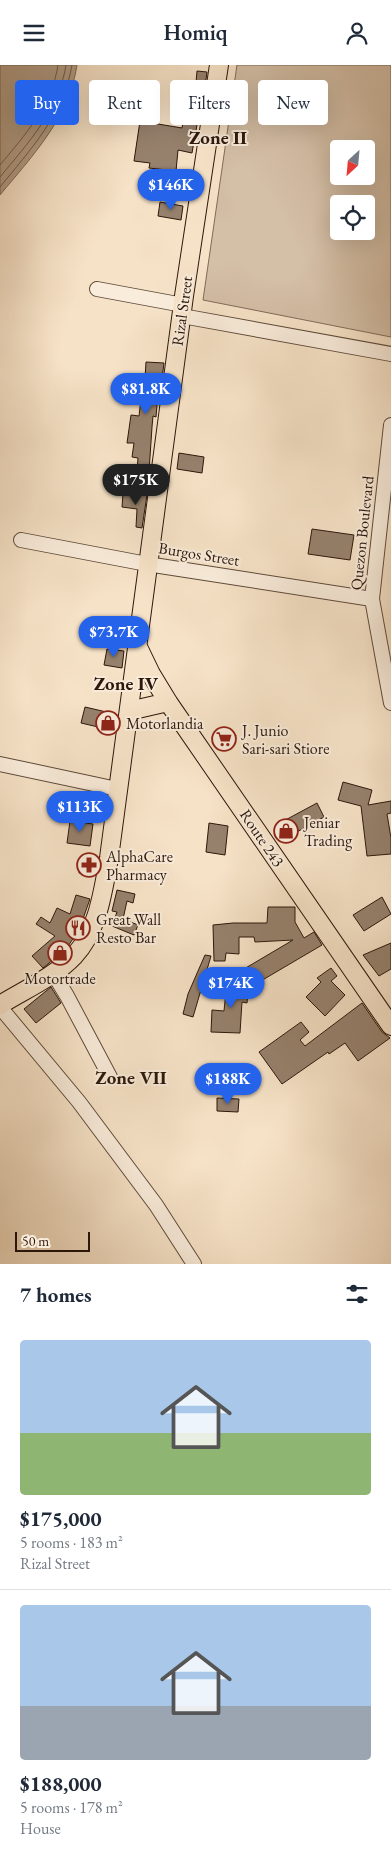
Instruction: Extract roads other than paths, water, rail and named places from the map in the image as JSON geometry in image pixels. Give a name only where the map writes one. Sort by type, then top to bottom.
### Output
[{"type":"main road","name":"Rizal Street","points":[[1,1003],[53,973],[74,955],[86,939],[98,911],[109,858],[182,310],[219,65]]},
{"type":"main road","name":"Route 243","points":[[138,647],[151,674],[168,702],[391,1026]]},
{"type":"main road","points":[[129,711],[168,702]]},
{"type":"street","points":[[97,289],[182,310],[391,354]]},
{"type":"street","name":"Quezon Boulevard","points":[[391,425],[372,599],[391,703]]},
{"type":"street","name":"Burgos Street","points":[[21,540],[147,564],[372,599]]},
{"type":"street","points":[[0,764],[118,789]]},
{"type":"street","points":[[53,973],[110,1077]]},
{"type":"street","points":[[1,1003],[156,1205],[194,1264]]},
{"type":"water","points":[[0,65],[77,65],[74,80],[15,80],[15,125],[54,125],[37,150],[0,195]]},
{"type":"place","name":"Motorlandia","points":[[108,723]]},
{"type":"place","name":"J. Junio Sari-sari Stiore","points":[[224,739]]},
{"type":"place","name":"Jeniar Trading","points":[[286,831]]},
{"type":"place","name":"AlphaCare Pharmacy","points":[[89,865]]},
{"type":"place","name":"Great Wall Resto Bar","points":[[78,928]]},
{"type":"place","name":"Motortrade","points":[[60,953]]},
{"type":"district","name":"Zone II","points":[[218,137]]},
{"type":"district","name":"Zone IV","points":[[126,683]]},
{"type":"district","name":"Zone VII","points":[[131,1077]]}]
